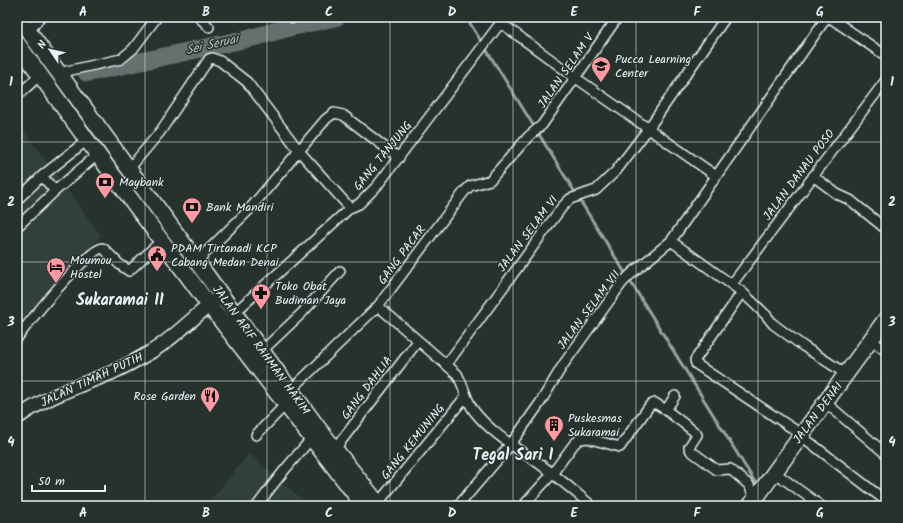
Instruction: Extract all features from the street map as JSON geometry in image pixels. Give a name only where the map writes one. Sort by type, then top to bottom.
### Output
[{"type":"main road","name":"JALAN ARIF RAHMAN HAKIM","points":[[18,17],[222,296],[229,318],[288,397],[374,505]]},
{"type":"main road","name":"JALAN ARIF RAHMAN HAKIM","points":[[17,43],[209,305],[229,318],[262,351],[288,397]]},
{"type":"main road","name":"JALAN TIMAH PUTIH","points":[[17,418],[51,398],[114,372],[151,352],[222,296]]},
{"type":"main road","name":"JALAN DENAI","points":[[757,504],[781,477],[846,374],[886,319]]},
{"type":"main road","name":"JALAN DENAI","points":[[757,504],[805,438],[832,408],[883,343]]},
{"type":"main road","name":"JALAN ARIF RAHMAN HAKIM","points":[[316,433],[335,450],[374,505]]},
{"type":"street","points":[[29,32],[40,17]]},
{"type":"street","points":[[58,73],[121,59],[133,49],[157,17]]},
{"type":"street","points":[[198,17],[208,27]]},
{"type":"street","name":"JALAN SELAM V","points":[[529,136],[538,129],[576,78],[618,17]]},
{"type":"street","name":"JALAN SELAM VI","points":[[447,364],[562,207],[570,199],[596,190],[616,171],[648,129],[726,17]]},
{"type":"street","points":[[828,17],[886,56]]},
{"type":"street","name":"JALAN SELAM VII","points":[[458,506],[511,444],[540,403],[564,365],[622,283],[671,241],[828,17]]},
{"type":"street","points":[[503,20],[576,78],[716,176]]},
{"type":"street","name":"GANG TANJUNG","points":[[229,318],[350,208],[360,204],[399,158],[503,20]]},
{"type":"street","points":[[129,169],[160,132],[209,59],[212,58],[220,61],[247,82],[300,152],[350,208]]},
{"type":"street","points":[[17,96],[40,75]]},
{"type":"street","name":"JALAN DANAU POSO","points":[[732,284],[886,80]]},
{"type":"street","points":[[197,261],[246,212],[300,152],[326,120],[334,113],[343,115],[399,158]]},
{"type":"street","name":"GANG PACAR","points":[[256,436],[288,397],[378,306],[464,192],[470,186],[490,180],[529,136]]},
{"type":"street","points":[[17,200],[42,176],[87,140]]},
{"type":"street","points":[[17,227],[55,191],[98,154]]},
{"type":"street","points":[[42,176],[55,191]]},
{"type":"street","points":[[813,176],[837,194],[850,200],[886,229]]},
{"type":"street","points":[[17,338],[46,301],[96,250],[102,248],[104,249],[119,264],[130,270],[162,240]]},
{"type":"street","points":[[671,241],[742,292],[766,315],[773,324],[846,374]]},
{"type":"street","points":[[262,351],[302,313],[340,271]]},
{"type":"street","points":[[742,292],[694,362],[805,438],[886,501]]},
{"type":"street","points":[[378,306],[458,374],[466,396],[475,412],[485,422],[511,444],[592,506]]},
{"type":"street","name":"GANG DAHLIA","points":[[335,450],[418,341]]},
{"type":"street","name":"GANG KEMUNING","points":[[374,505],[466,396]]},
{"type":"street","points":[[666,410],[675,396]]},
{"type":"street","points":[[523,506],[552,474],[580,438],[587,438],[620,447],[650,405],[655,403],[696,433],[697,435],[690,447],[691,451],[717,470],[730,469],[749,485],[757,504]]},
{"type":"street","points":[[832,408],[886,454]]},
{"type":"street","points":[[256,506],[302,448],[316,433]]},
{"type":"street","points":[[781,477],[821,506]]},
{"type":"shaded area","points":[[17,121],[101,236],[45,292],[17,326]]},
{"type":"shaded area","points":[[249,453],[304,501],[301,506],[206,506]]},
{"type":"waterway","name":"Sei Seruai","points":[[87,73],[255,37],[337,17]]},
{"type":"waterway","points":[[466,17],[755,482]]},
{"type":"place","name":"Pucca Learning Center","points":[[601,83]]},
{"type":"place","name":"Maybank","points":[[105,199]]},
{"type":"place","name":"Bank Mandiri","points":[[192,224]]},
{"type":"place","name":"PDAM Tirtanadi KCP Cabang Medan Denai","points":[[157,272]]},
{"type":"place","name":"Moumou Hostel","points":[[56,284]]},
{"type":"place","name":"Toko Obat Budiman Jaya","points":[[261,310]]},
{"type":"place","name":"Rose Garden","points":[[210,413]]},
{"type":"place","name":"Puskesmas Sukaramai","points":[[554,442]]},
{"type":"district","name":"Sukaramai II","points":[[120,300]]},
{"type":"district","name":"Tegal Sari I","points":[[513,455]]}]
